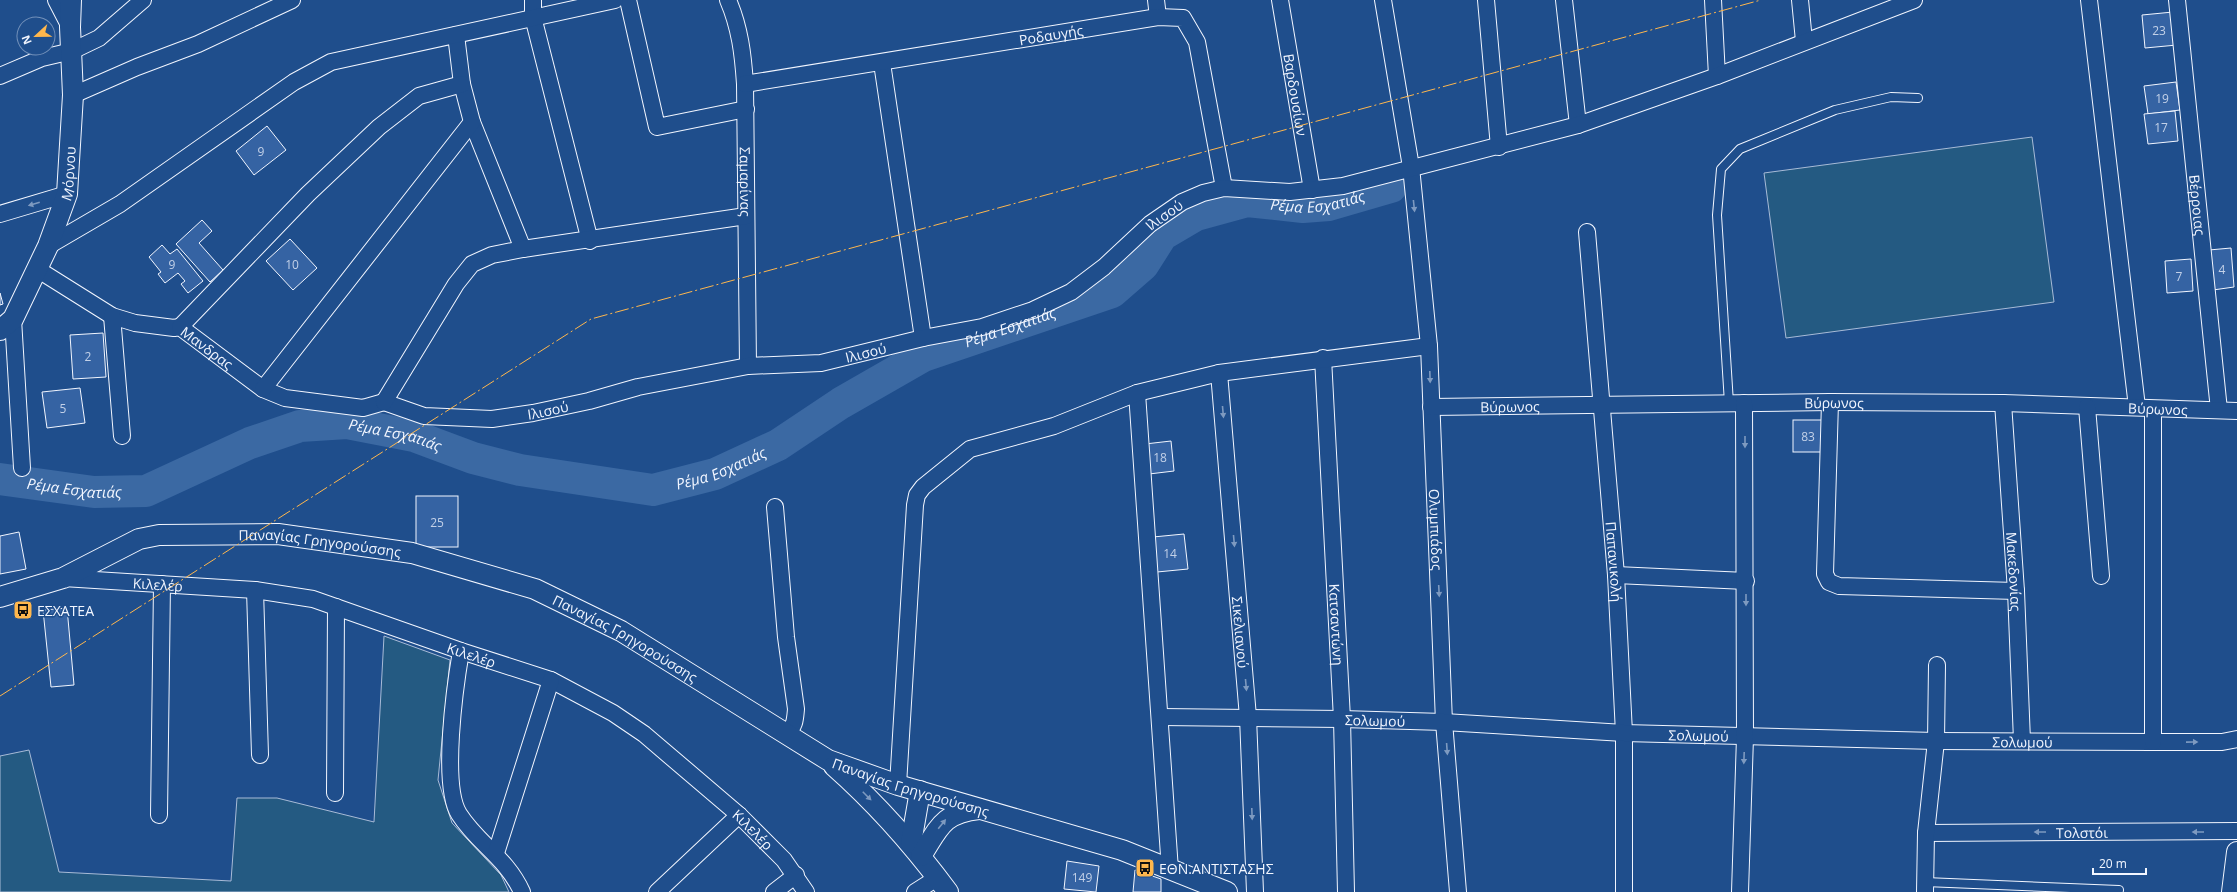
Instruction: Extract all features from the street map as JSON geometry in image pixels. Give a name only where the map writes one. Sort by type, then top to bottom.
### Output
[{"type":"street","points":[[56,0],[70,27]]},
{"type":"street","name":"Μόρνου","points":[[7,325],[48,246],[68,194],[74,95],[70,27],[71,0]]},
{"type":"street","points":[[0,76],[42,58],[72,51],[99,38],[143,0]]},
{"type":"street","points":[[74,95],[137,67],[198,44],[292,0]]},
{"type":"street","points":[[533,0],[533,17],[590,240]]},
{"type":"street","points":[[48,246],[120,204],[308,73],[343,58],[615,0]]},
{"type":"street","points":[[628,0],[657,127],[746,109]]},
{"type":"street","name":"Σαμαρίνας","points":[[728,0],[737,20],[743,50],[745,84],[748,366]]},
{"type":"street","points":[[1156,0],[1158,17]]},
{"type":"street","name":"Βαρδουσίων","points":[[1280,0],[1312,190]]},
{"type":"street","name":"Ολυμπιάδος","points":[[1383,0],[1410,167],[1429,346],[1444,722],[1458,892]]},
{"type":"street","points":[[1486,0],[1499,147]]},
{"type":"street","points":[[1564,0],[1578,126]]},
{"type":"street","points":[[1713,0],[1717,76]]},
{"type":"street","points":[[1800,0],[1804,41]]},
{"type":"street","name":"Ιλισού","points":[[384,402],[424,416],[492,419],[534,413],[589,401],[638,386],[748,366],[821,363],[923,338],[982,327],[1033,310],[1071,292],[1104,267],[1150,224],[1182,202],[1203,193],[1224,188],[1290,192],[1344,186],[1410,167],[1499,147],[1578,126],[1717,76],[1804,41],[1914,0]]},
{"type":"street","points":[[2089,0],[2137,407]]},
{"type":"street","name":"Βέρροιας","points":[[2177,0],[2219,410]]},
{"type":"street","name":"Ροδαυγής","points":[[745,84],[882,63],[1158,17],[1183,18],[1197,42],[1224,188]]},
{"type":"street","points":[[456,35],[462,84],[472,122],[523,249]]},
{"type":"street","points":[[882,63],[923,338]]},
{"type":"street","points":[[180,326],[308,194],[379,126],[419,96],[462,84]]},
{"type":"street","points":[[263,390],[472,122]]},
{"type":"street","points":[[0,214],[68,194]]},
{"type":"street","points":[[384,402],[456,284],[472,264],[492,255],[523,249],[746,216]]},
{"type":"street","name":"Παπανικολή","points":[[1587,232],[1600,405],[1616,575],[1624,733],[1624,892]]},
{"type":"street","name":"Μανδρας","points":[[37,269],[112,316],[135,323],[174,328],[180,326],[263,390],[285,398],[363,408],[384,402]]},
{"type":"street","points":[[112,316],[122,436]]},
{"type":"street","points":[[7,325],[22,468]]},
{"type":"street","points":[[898,785],[914,513],[917,495],[935,475],[970,449],[1054,426],[1137,393],[1219,373],[1323,358],[1429,346]]},
{"type":"street","name":"Κατσαντώνη","points":[[1323,358],[1342,719],[1346,892]]},
{"type":"street","name":"Σικελιανού","points":[[1219,373],[1248,717],[1255,892]]},
{"type":"street","points":[[1137,393],[1161,717],[1170,870]]},
{"type":"street","points":[[1830,402],[1825,574],[1829,582],[1839,586],[2016,591]]},
{"type":"street","name":"Βύρωνος","points":[[1431,407],[1830,402],[2003,403],[2087,407],[2137,407],[2153,410],[2237,411]]},
{"type":"street","points":[[1737,403],[1746,581],[1745,737],[1740,892]]},
{"type":"street","name":"Μακεδονίας","points":[[2003,403],[2016,591],[2022,741]]},
{"type":"street","points":[[2087,407],[2102,576]]},
{"type":"street","points":[[2153,410],[2153,742]]},
{"type":"street","points":[[775,507],[786,637],[796,709],[795,721],[787,734]]},
{"type":"street","name":"Παναγίας Γρηγορούσσης","points":[[0,597],[63,578],[139,539],[159,534],[278,534],[412,553],[535,589],[607,624],[828,760],[898,785],[1122,850],[1227,892]]},
{"type":"street","points":[[1616,575],[1746,581]]},
{"type":"street","name":"Κιλελέρ","points":[[63,578],[255,590],[295,596],[336,607],[461,651],[551,680],[613,713],[644,734],[739,815],[784,860],[796,875],[806,892]]},
{"type":"street","points":[[159,815],[162,584]]},
{"type":"street","points":[[255,590],[260,755]]},
{"type":"street","points":[[335,793],[336,607]]},
{"type":"street","points":[[461,651],[454,693],[450,787],[458,812],[471,829],[496,853],[515,876],[522,892]]},
{"type":"street","points":[[1925,887],[1926,833],[1936,740],[1937,665]]},
{"type":"street","points":[[496,853],[551,680]]},
{"type":"street","name":"Σολωμού","points":[[1161,717],[1248,717],[1444,722],[1624,733],[1745,737],[2153,742],[2222,742],[2237,739]]},
{"type":"street","points":[[828,760],[868,796],[916,850],[942,885],[915,892]]},
{"type":"street","points":[[916,850],[920,791]]},
{"type":"street","points":[[916,850],[943,822],[961,811],[981,809]]},
{"type":"street","points":[[657,892],[739,815]]},
{"type":"street","name":"Τολστόι","points":[[1926,833],[2237,831]]},
{"type":"street","points":[[2232,892],[2237,852]]},
{"type":"street","points":[[774,892],[796,875]]},
{"type":"lane","points":[[1737,403],[1717,215],[1721,169],[1740,149],[1835,110],[1891,97],[1918,98]]},
{"type":"lane","points":[[1925,887],[2120,890]]},
{"type":"shaded area","points":[[2032,137],[2054,302],[1786,338],[1764,173]]},
{"type":"shaded area","points":[[384,636],[450,660],[438,780],[452,823],[501,875],[509,892],[0,892],[0,756],[29,750],[59,872],[231,881],[237,798],[277,798],[374,822]]},
{"type":"building","points":[[2173,12],[2177,45],[2145,48],[2142,15]]},
{"type":"building","points":[[2176,82],[2180,110],[2148,114],[2144,86]]},
{"type":"building","points":[[2175,111],[2178,141],[2148,144],[2144,114]]},
{"type":"building","points":[[267,126],[286,150],[254,175],[236,151]]},
{"type":"building","points":[[202,220],[212,231],[199,243],[223,270],[210,282],[176,244]]},
{"type":"building","points":[[290,239],[317,268],[293,290],[266,261]]},
{"type":"building","points":[[162,245],[170,254],[177,249],[203,281],[188,293],[181,284],[185,281],[178,273],[165,283],[158,274],[161,272],[149,257]]},
{"type":"building","points":[[2231,248],[2234,287],[2213,290],[2209,250]]},
{"type":"building","points":[[2191,259],[2193,291],[2167,293],[2165,261]]},
{"type":"building","points":[[0,293],[3,304],[0,305]]},
{"type":"building","points":[[103,333],[106,377],[73,379],[70,335]]},
{"type":"building","points":[[80,388],[85,423],[47,428],[42,392]]},
{"type":"building","points":[[1793,420],[1824,420],[1824,452],[1793,452]]},
{"type":"building","points":[[1171,441],[1174,471],[1149,474],[1145,444]]},
{"type":"building","points":[[416,496],[458,496],[458,547],[416,547]]},
{"type":"building","points":[[19,532],[26,569],[0,574],[0,536]]},
{"type":"building","points":[[1184,534],[1188,569],[1157,572],[1153,537]]},
{"type":"building","points":[[67,608],[74,685],[51,687],[43,610]]},
{"type":"building","points":[[1067,861],[1099,866],[1096,892],[1064,889]]},
{"type":"building","points":[[1135,870],[1161,879],[1161,892],[1133,892]]},
{"type":"waterway","name":"Ρέμα Εσχατιάς","points":[[0,479],[94,492],[146,491],[250,443],[300,426],[347,423],[414,436],[473,458],[520,470],[653,490],[715,474],[778,445],[841,403],[923,356],[1112,292],[1143,265],[1162,235],[1196,215],[1247,201],[1303,207],[1329,205],[1391,187]]},
{"type":"power","points":[[0,696],[591,319],[1761,0]]},
{"type":"place","name":"ΕΣΧΑΤΕΑ","points":[[23,610]]},
{"type":"place","name":"ΕΘΝ.ΑΝΤΙΣΤΑΣΗΣ","points":[[1145,868]]}]
